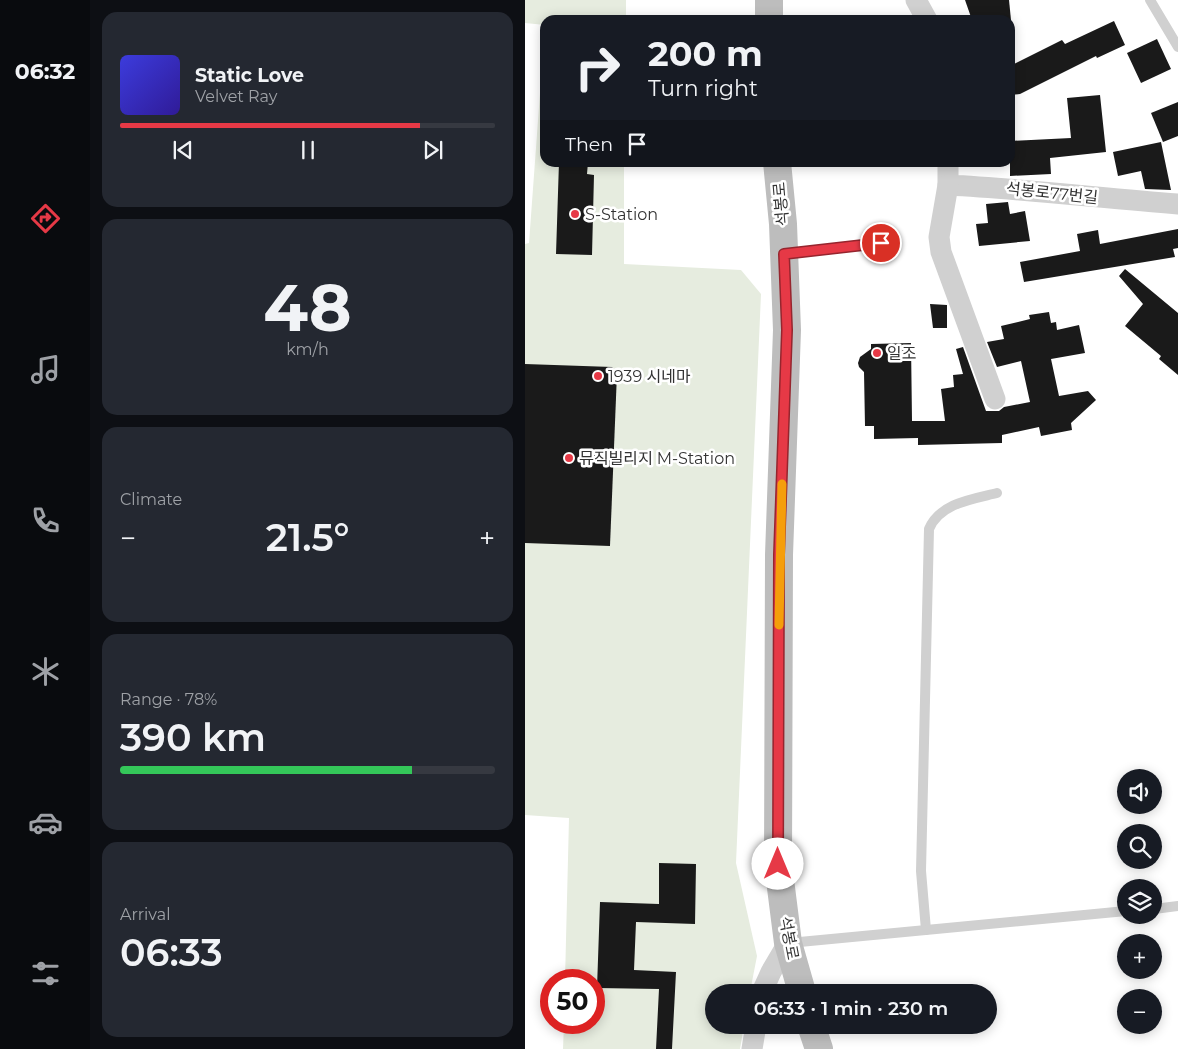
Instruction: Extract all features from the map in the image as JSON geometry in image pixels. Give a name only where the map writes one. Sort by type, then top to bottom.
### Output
[{"type":"main road","points":[[769,0],[769,15]]},
{"type":"main road","name":"석봉로","points":[[777,167],[787,330],[779,555],[778,864],[789,943],[800,984]]},
{"type":"main road","points":[[814,1034],[819,1049]]},
{"type":"street","points":[[916,0],[924,15]]},
{"type":"street","points":[[948,167],[948,184],[939,237],[941,252],[995,399]]},
{"type":"street","name":"석봉로77번길","points":[[948,184],[1025,189],[1067,195],[1178,204]]},
{"type":"street","points":[[766,984],[789,943]]},
{"type":"street","points":[[752,1049],[754,1034]]},
{"type":"lane","points":[[1150,0],[1178,47]]},
{"type":"lane","points":[[784,254],[881,243]]},
{"type":"lane","points":[[926,930],[921,871],[929,529],[933,520],[953,506],[997,493]]},
{"type":"lane","points":[[1162,908],[1178,906]]},
{"type":"lane","points":[[789,943],[1117,912]]},
{"type":"shaded area","points":[[525,0],[626,0],[626,15],[540,15],[540,24],[525,23]]},
{"type":"shaded area","points":[[540,93],[540,167],[624,167],[624,264],[741,270],[761,294],[736,863],[757,956],[752,984],[705,984],[705,1034],[742,1034],[740,1049],[563,1049],[564,1034],[605,1034],[605,969],[565,969],[569,818],[525,815],[525,244],[529,243]]},
{"type":"building","points":[[965,0],[1009,0],[1010,15],[970,15]]},
{"type":"building","points":[[1114,21],[1125,45],[1097,58],[1096,56],[1020,94],[1015,94],[1015,64],[1062,40],[1065,44]]},
{"type":"building","points":[[1157,39],[1171,69],[1141,83],[1127,53]]},
{"type":"building","points":[[1100,95],[1106,152],[1050,158],[1051,174],[1010,176],[1010,167],[1015,167],[1015,141],[1071,138],[1067,98]]},
{"type":"building","points":[[1178,102],[1178,136],[1163,142],[1151,113]]},
{"type":"building","points":[[1161,142],[1171,190],[1145,189],[1141,171],[1118,176],[1113,152]]},
{"type":"building","name":"S-Station","points":[[559,167],[588,167],[587,174],[594,175],[592,255],[556,254]]},
{"type":"building","points":[[1008,202],[1010,214],[1025,211],[1030,241],[979,246],[976,224],[988,223],[986,204]]},
{"type":"building","points":[[1178,229],[1178,248],[1173,249],[1175,257],[1024,282],[1020,262],[1080,251],[1077,234],[1098,230],[1100,244]]},
{"type":"building","points":[[1125,269],[1178,313],[1178,375],[1159,359],[1161,356],[1125,326],[1143,304],[1119,276]]},
{"type":"building","points":[[930,304],[947,305],[947,328],[933,328]]},
{"type":"building","points":[[1049,312],[1051,323],[1056,322],[1057,330],[1079,325],[1085,353],[1051,359],[1059,396],[1088,391],[1096,400],[1071,423],[1072,430],[1041,436],[1039,427],[1002,435],[1002,443],[918,445],[918,438],[874,439],[874,426],[865,426],[864,372],[858,363],[860,357],[871,349],[871,344],[911,343],[912,421],[945,421],[941,389],[954,387],[953,375],[963,374],[956,349],[963,347],[986,411],[999,411],[1004,407],[1030,402],[1021,361],[997,367],[987,342],[1004,339],[1001,326],[1030,319],[1029,315]]},
{"type":"building","name":"뮤직빌리지 M-Station","points":[[525,364],[612,367],[617,373],[610,546],[525,543]]},
{"type":"building","points":[[659,863],[696,864],[695,924],[636,922],[634,970],[676,972],[672,1049],[656,1049],[659,989],[605,988],[605,969],[598,969],[600,902],[659,904]]},
{"type":"slow traffic","points":[[779,625],[782,484]]},
{"type":"place","name":"S-Station","points":[[575,214]]},
{"type":"place","name":"일조","points":[[877,353]]},
{"type":"place","name":"1939 시네마","points":[[598,376]]},
{"type":"place","name":"뮤직빌리지 M-Station","points":[[569,458]]},
{"type":"route","points":[[778,864],[779,555],[787,330],[784,254],[881,243]]}]
